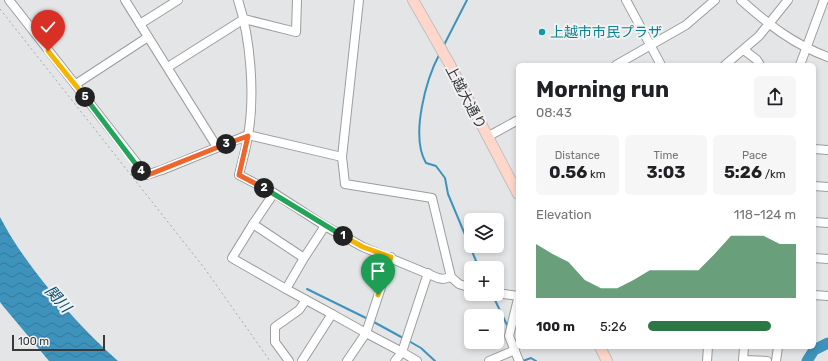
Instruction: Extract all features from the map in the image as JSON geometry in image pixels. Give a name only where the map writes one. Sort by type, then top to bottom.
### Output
[{"type":"main road","name":"上越大通り","points":[[413,0],[449,63],[516,190]]},
{"type":"main road","points":[[601,349],[607,361]]},
{"type":"street","points":[[9,0],[146,175],[248,136],[342,157]]},
{"type":"street","points":[[125,0],[217,147]]},
{"type":"street","points":[[140,24],[178,0]]},
{"type":"street","points":[[238,0],[244,19],[251,92],[248,136],[239,175],[274,193],[325,226],[363,247],[443,279],[451,277]]},
{"type":"street","points":[[168,67],[244,19],[296,32],[297,0]]},
{"type":"street","points":[[359,0],[342,157],[345,184],[432,198],[451,277],[459,284],[464,286]]},
{"type":"street","points":[[626,0],[660,63]]},
{"type":"street","points":[[620,63],[686,25],[715,0]]},
{"type":"street","points":[[741,0],[769,25],[805,49],[828,57]]},
{"type":"street","points":[[728,63],[769,25],[788,0]]},
{"type":"street","points":[[801,63],[824,0]]},
{"type":"street","points":[[76,84],[148,37]]},
{"type":"street","points":[[744,50],[758,60],[759,63]]},
{"type":"street","points":[[488,137],[516,121]]},
{"type":"street","points":[[816,148],[828,150]]},
{"type":"street","points":[[816,186],[828,187]]},
{"type":"street","points":[[274,193],[232,258],[366,334],[417,361]]},
{"type":"street","points":[[816,222],[828,223]]},
{"type":"street","points":[[253,224],[304,258]]},
{"type":"street","points":[[286,289],[325,226]]},
{"type":"street","points":[[347,361],[366,334],[391,257]]},
{"type":"street","points":[[816,258],[828,259]]},
{"type":"street","points":[[395,361],[402,352],[428,273]]},
{"type":"street","points":[[504,294],[516,297]]},
{"type":"street","points":[[816,295],[828,296]]},
{"type":"street","points":[[289,361],[275,342],[275,327],[299,310],[306,300]]},
{"type":"street","points":[[516,307],[510,336],[519,361]]},
{"type":"street","points":[[302,361],[332,314]]},
{"type":"street","points":[[707,361],[708,349]]},
{"type":"street","points":[[744,349],[743,360],[767,361]]},
{"type":"street","points":[[776,361],[778,349]]},
{"type":"street","points":[[489,361],[515,350]]},
{"type":"path","points":[[0,9],[205,269],[270,361]]},
{"type":"water","points":[[0,217],[19,249],[53,294],[78,322],[118,361],[49,361],[3,306],[0,302]]},
{"type":"waterway","points":[[444,45],[467,0]]},
{"type":"waterway","points":[[440,53],[425,92],[420,123],[419,138],[421,152],[426,163],[436,166],[445,178],[448,194],[476,261]]},
{"type":"waterway","points":[[307,289],[368,319]]},
{"type":"waterway","points":[[495,301],[508,327]]},
{"type":"waterway","points":[[372,321],[403,338]]},
{"type":"waterway","points":[[407,340],[421,348],[435,361]]},
{"type":"waterway","points":[[807,361],[814,350],[828,343]]},
{"type":"waterway","points":[[522,359],[523,361],[531,358],[536,361]]},
{"type":"place","name":"上越市市民プラザ","points":[[542,32]]},
{"type":"route","points":[[48,51],[76,84],[142,172],[146,175],[248,136],[239,175],[274,193],[325,226],[363,247],[391,257],[378,295]]},
{"type":"water label","name":"関川","points":[[58,299]]}]
